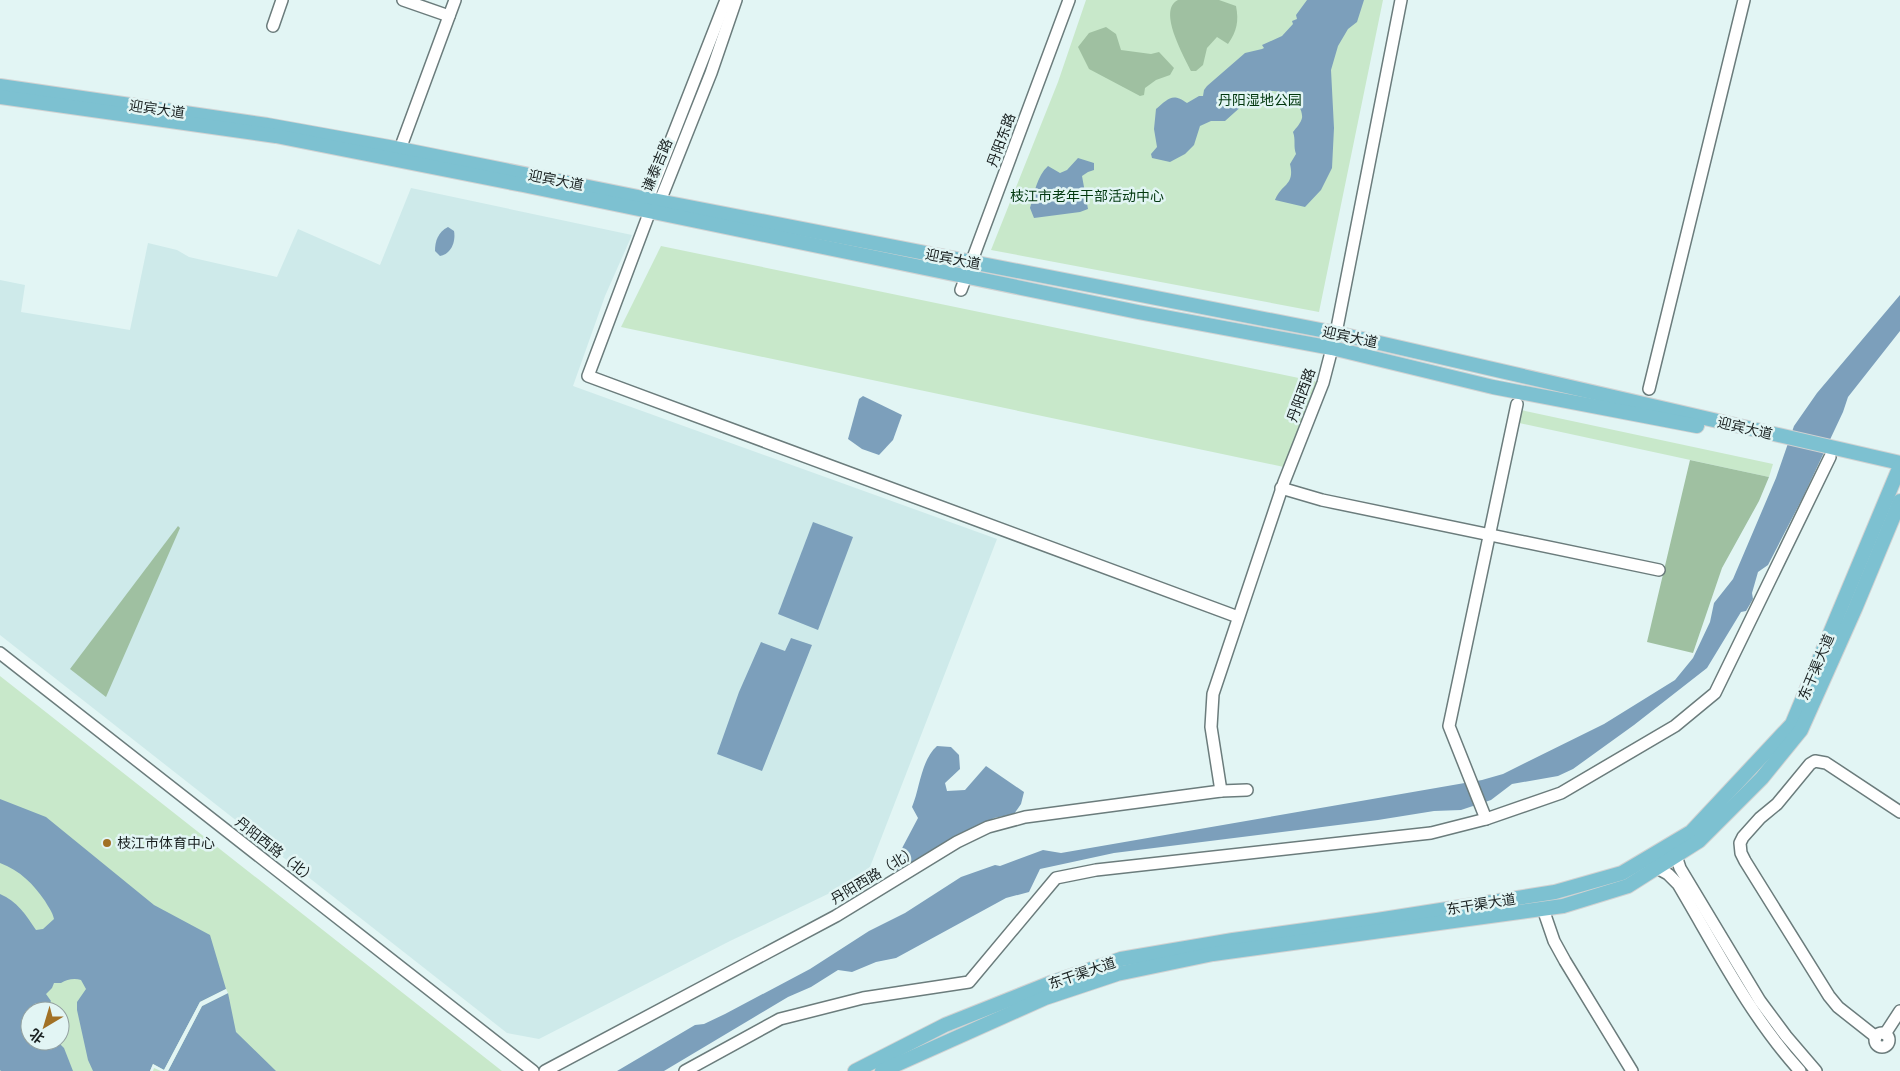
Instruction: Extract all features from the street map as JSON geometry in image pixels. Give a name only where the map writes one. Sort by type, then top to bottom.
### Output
[{"type":"main road","name":"迎宾大道","points":[[0,86],[266,126],[400,149],[970,270],[1336,334],[1824,452],[1899,468]]},
{"type":"main road","name":"迎宾大道","points":[[0,97],[276,136],[652,204]]},
{"type":"main road","name":"迎宾大道","points":[[970,270],[1138,312],[1332,348],[1493,387],[1778,440]]},
{"type":"main road","name":"东干渠大道","points":[[855,1071],[945,1025],[1053,982],[1121,959],[1233,940],[1555,892],[1622,873],[1691,832],[1792,724],[1899,468]]},
{"type":"main road","name":"东干渠大道","points":[[882,1071],[1045,998],[1118,974],[1213,954],[1563,906],[1628,886],[1700,841],[1762,778],[1801,730],[1855,609],[1900,501]]},
{"type":"street","points":[[273,26],[282,0]]},
{"type":"street","points":[[403,0],[449,16]]},
{"type":"street","points":[[400,149],[455,0]]},
{"type":"street","name":"谦泰吉路","points":[[652,204],[726,0]]},
{"type":"street","name":"谦泰吉路","points":[[652,204],[711,73],[736,0]]},
{"type":"street","name":"丹阳东路","points":[[961,290],[1069,0]]},
{"type":"street","name":"丹阳西路","points":[[1221,791],[1211,726],[1213,694],[1281,488],[1323,383],[1336,334],[1401,0]]},
{"type":"street","points":[[1649,389],[1744,0]]},
{"type":"street","points":[[652,204],[588,376],[1238,617]]},
{"type":"street","points":[[1486,819],[1449,726],[1517,404]]},
{"type":"street","points":[[685,1071],[780,1019],[863,998],[969,982],[1056,878],[1096,870],[1431,833],[1486,819],[1561,792],[1675,726],[1715,693],[1824,452]]},
{"type":"street","points":[[1281,488],[1322,500],[1660,570]]},
{"type":"street","name":"丹阳西路（北）","points":[[0,652],[533,1071]]},
{"type":"street","points":[[1900,812],[1826,764],[1815,761],[1810,764],[1777,804],[1750,829],[1740,843],[1741,853],[1745,861],[1829,996],[1838,1007],[1880,1035],[1900,1011]]},
{"type":"street","name":"丹阳西路（北）","points":[[545,1071],[836,916],[957,842],[988,827],[1025,816],[1221,791],[1247,790]]},
{"type":"street","points":[[1681,838],[1675,848],[1683,874],[1760,1001],[1786,1036],[1816,1071]]},
{"type":"street","points":[[1657,868],[1668,874],[1678,884],[1763,1025],[1800,1071]]},
{"type":"street","points":[[1543,909],[1554,941],[1632,1071]]},
{"type":"shaded area","points":[[411,188],[632,235],[605,296],[573,386],[997,539],[870,867],[832,892],[730,941],[539,1039],[507,1033],[0,635],[0,280],[25,285],[21,312],[130,330],[148,243],[177,250],[189,257],[277,277],[298,229],[380,265]]},
{"type":"green space","points":[[1086,0],[1383,0],[1319,312],[991,250],[1058,82]]},
{"type":"green space","points":[[1178,0],[1219,0],[1236,6],[1236,26],[1228,44],[1217,37],[1207,48],[1203,65],[1196,71],[1191,71],[1178,45],[1171,23],[1170,13],[1172,5]]},
{"type":"green space","points":[[1106,27],[1116,34],[1121,50],[1151,54],[1159,52],[1174,68],[1170,75],[1156,80],[1145,88],[1144,95],[1140,96],[1089,69],[1078,47],[1089,33]]},
{"type":"green space","points":[[661,246],[1318,382],[1284,467],[621,327]]},
{"type":"green space","points":[[1521,410],[1773,464],[1769,477],[1519,423]]},
{"type":"green space","points":[[1690,460],[1769,477],[1759,501],[1722,568],[1693,653],[1647,642]]},
{"type":"green space","points":[[178,526],[180,528],[106,697],[70,669]]},
{"type":"green space","name":"枝江市体育中心","points":[[0,676],[502,1071],[0,1071]]},
{"type":"water","points":[[1307,0],[1364,0],[1357,22],[1348,29],[1338,46],[1331,70],[1334,128],[1332,168],[1321,190],[1305,207],[1275,200],[1291,177],[1290,164],[1296,154],[1293,132],[1300,124],[1302,118],[1302,112],[1295,101],[1290,96],[1277,91],[1265,93],[1254,105],[1244,104],[1225,121],[1211,121],[1200,126],[1194,145],[1185,154],[1170,162],[1152,158],[1151,154],[1157,147],[1154,129],[1156,109],[1170,98],[1178,98],[1187,103],[1199,96],[1203,96],[1207,86],[1245,53],[1262,49],[1264,48],[1262,45],[1282,36],[1293,24],[1292,21],[1297,19],[1296,15]]},
{"type":"water","points":[[1078,158],[1094,163],[1094,170],[1082,176],[1088,209],[1080,212],[1034,218],[1030,208],[1036,186],[1044,170],[1048,166],[1060,173],[1067,170]]},
{"type":"water","points":[[448,227],[454,231],[453,243],[447,253],[440,256],[435,251],[436,240],[439,234]]},
{"type":"water","points":[[1900,295],[1900,331],[1848,397],[1843,412],[1803,497],[1768,565],[1758,572],[1752,593],[1753,599],[1746,611],[1741,612],[1707,668],[1634,725],[1573,769],[1558,776],[1512,784],[1491,800],[1461,810],[1434,811],[1378,820],[1114,853],[1040,869],[1029,892],[1006,898],[896,958],[876,962],[852,972],[838,970],[811,987],[788,997],[664,1071],[617,1071],[695,1025],[704,1024],[725,1014],[810,969],[869,931],[905,913],[961,877],[995,865],[1000,866],[1043,850],[1061,853],[1482,780],[1503,774],[1604,724],[1675,680],[1693,658],[1710,622],[1714,603],[1733,579],[1776,478],[1794,426],[1817,393]]},
{"type":"water","points":[[863,396],[902,415],[893,440],[879,455],[862,449],[848,439],[859,399]]},
{"type":"water","points":[[813,522],[853,537],[818,630],[778,614]]},
{"type":"water","points":[[791,638],[812,645],[762,771],[717,754],[739,692],[761,642],[785,651]]},
{"type":"water","points":[[937,746],[951,747],[959,755],[960,769],[945,783],[947,791],[965,790],[986,766],[1024,792],[1021,804],[1014,814],[994,818],[894,872],[891,869],[918,818],[912,807],[924,766]]},
{"type":"water","points":[[0,799],[46,817],[154,905],[210,935],[226,989],[200,1002],[164,1070],[153,1064],[150,1071],[93,1071],[88,1060],[77,1010],[77,1002],[86,989],[81,980],[74,979],[54,983],[46,994],[51,1001],[20,1001],[20,1051],[65,1051],[73,1071],[0,1070],[0,894],[25,914],[36,930],[43,929],[54,919],[45,901],[36,889],[20,874],[0,863]]},
{"type":"water","points":[[228,993],[236,1032],[276,1071],[168,1071],[202,1006]]},
{"type":"pier","points":[[226,989],[228,993],[202,1006],[168,1071],[154,1068],[153,1071],[150,1071],[153,1064],[164,1070],[200,1002]]},
{"type":"place","name":"枝江市体育中心","points":[[107,843]]},
{"type":"park label","name":"丹阳湿地公园","points":[[1260,100]]},
{"type":"park label","name":"枝江市老年干部活动中心","points":[[1087,196]]}]
